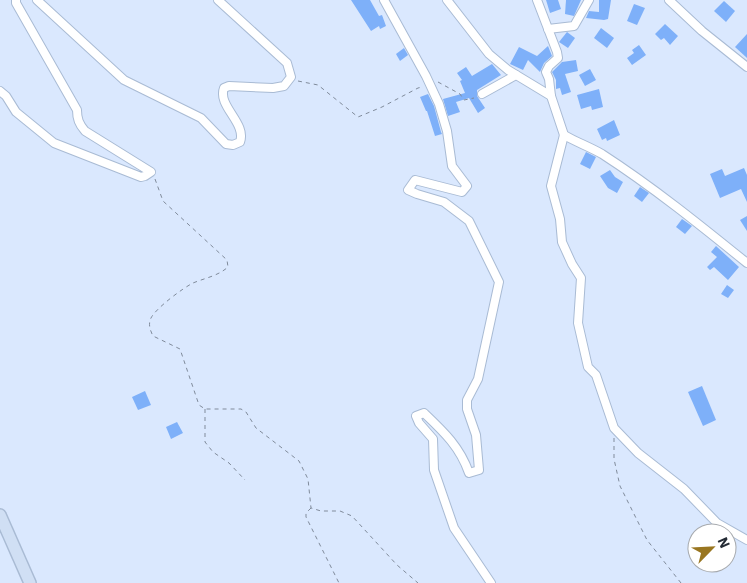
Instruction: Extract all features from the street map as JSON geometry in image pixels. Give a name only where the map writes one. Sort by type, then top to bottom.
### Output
[{"type":"street","points":[[0,91],[6,96],[16,112],[54,142],[140,177],[151,172],[85,131],[77,119],[77,110],[16,0]]},
{"type":"street","points":[[37,0],[124,80],[201,118],[226,144],[233,145],[240,142],[242,136],[239,126],[224,100],[222,92],[224,88],[229,86],[273,88],[284,86],[291,77],[287,64],[218,0]]},
{"type":"street","points":[[384,0],[439,104],[447,131],[452,166],[466,186],[462,192],[415,180],[408,190],[444,202],[468,221],[499,282],[478,379],[467,400],[467,408],[476,435],[479,470],[469,473],[463,456],[446,434],[424,413],[416,416],[419,423],[432,439],[434,470],[454,528],[491,583]]},
{"type":"street","points":[[447,0],[489,54],[508,70],[551,96]]},
{"type":"street","points":[[537,0],[558,58],[549,66],[546,72],[549,79],[551,96],[564,136],[551,186],[560,219],[562,242],[581,278],[578,323],[588,367],[596,375],[614,428],[638,453],[684,489],[717,523],[747,540]]},
{"type":"street","points":[[548,29],[574,26],[589,0]]},
{"type":"street","points":[[669,0],[702,31],[747,67]]},
{"type":"street","points":[[482,94],[516,74]]},
{"type":"street","points":[[564,136],[600,153],[648,185],[693,218],[747,263]]},
{"type":"street","points":[[0,516],[30,583]]},
{"type":"path","points":[[291,77],[295,81],[318,85],[332,94],[347,110],[358,117],[382,107],[434,80],[460,94],[464,100],[470,100],[482,94]]},
{"type":"path","points":[[151,172],[163,201],[227,260],[228,267],[221,274],[185,288],[170,299],[151,318],[149,328],[153,336],[180,349],[199,405],[205,409],[241,409],[246,412],[256,428],[299,461],[308,479],[311,508]]},
{"type":"path","points":[[205,409],[205,442],[213,452],[229,463],[245,480]]},
{"type":"path","points":[[614,428],[614,459],[620,486],[647,540],[681,583]]},
{"type":"path","points":[[311,508],[306,513],[306,517],[339,583]]},
{"type":"path","points":[[311,508],[321,512],[340,512],[352,516],[397,565],[418,583]]},
{"type":"building","points":[[351,0],[370,0],[379,16],[382,15],[386,26],[380,29],[379,26],[371,31]]},
{"type":"building","points":[[546,0],[558,0],[561,9],[550,13]]},
{"type":"building","points":[[566,0],[581,0],[574,16],[565,14]]},
{"type":"building","points":[[599,0],[611,0],[608,19],[586,18],[589,11],[599,12]]},
{"type":"building","points":[[724,1],[735,11],[726,22],[714,11]]},
{"type":"building","points":[[634,4],[645,8],[637,25],[627,21]]},
{"type":"building","points":[[665,24],[678,36],[670,45],[664,38],[661,40],[655,34]]},
{"type":"building","points":[[601,28],[614,38],[607,48],[594,38]]},
{"type":"building","points":[[567,32],[575,38],[568,48],[559,42]]},
{"type":"building","points":[[747,34],[747,58],[735,47]]},
{"type":"building","points":[[639,45],[646,55],[632,65],[627,58],[634,53],[632,50]]},
{"type":"building","points":[[548,46],[552,56],[544,63],[540,72],[528,60],[523,70],[510,64],[519,47],[537,56]]},
{"type":"building","points":[[404,48],[408,55],[400,61],[396,54]]},
{"type":"building","points":[[576,60],[578,71],[565,74],[571,92],[562,95],[560,88],[556,89],[556,80],[552,72],[562,62]]},
{"type":"building","points":[[492,64],[501,75],[477,90],[477,96],[485,108],[478,113],[469,98],[456,102],[460,112],[448,116],[443,99],[465,93],[460,81],[462,80],[457,73],[466,67],[472,76]]},
{"type":"building","points":[[590,69],[596,80],[585,86],[579,75]]},
{"type":"building","points":[[599,89],[603,107],[592,110],[591,106],[581,109],[577,95]]},
{"type":"building","points":[[428,94],[434,106],[442,134],[435,136],[427,111],[420,97]]},
{"type":"building","points":[[614,120],[620,135],[607,141],[606,138],[602,140],[597,129]]},
{"type":"building","points":[[586,152],[596,157],[590,169],[580,164]]},
{"type":"building","points":[[744,168],[747,175],[747,202],[741,189],[720,198],[710,174],[722,169],[725,176]]},
{"type":"building","points":[[610,170],[615,177],[623,182],[617,193],[608,188],[600,176]]},
{"type":"building","points":[[640,187],[649,193],[642,202],[634,196]]},
{"type":"building","points":[[747,216],[747,231],[740,220]]},
{"type":"building","points":[[682,219],[692,226],[685,234],[676,227]]},
{"type":"building","points":[[716,246],[739,267],[728,280],[714,267],[710,270],[707,267],[717,257],[711,252]]},
{"type":"building","points":[[727,285],[734,290],[728,298],[721,294]]},
{"type":"building","points":[[702,386],[716,420],[703,426],[688,392]]},
{"type":"building","points":[[145,391],[151,405],[138,410],[132,397]]},
{"type":"building","points":[[177,422],[183,433],[171,439],[166,427]]}]
